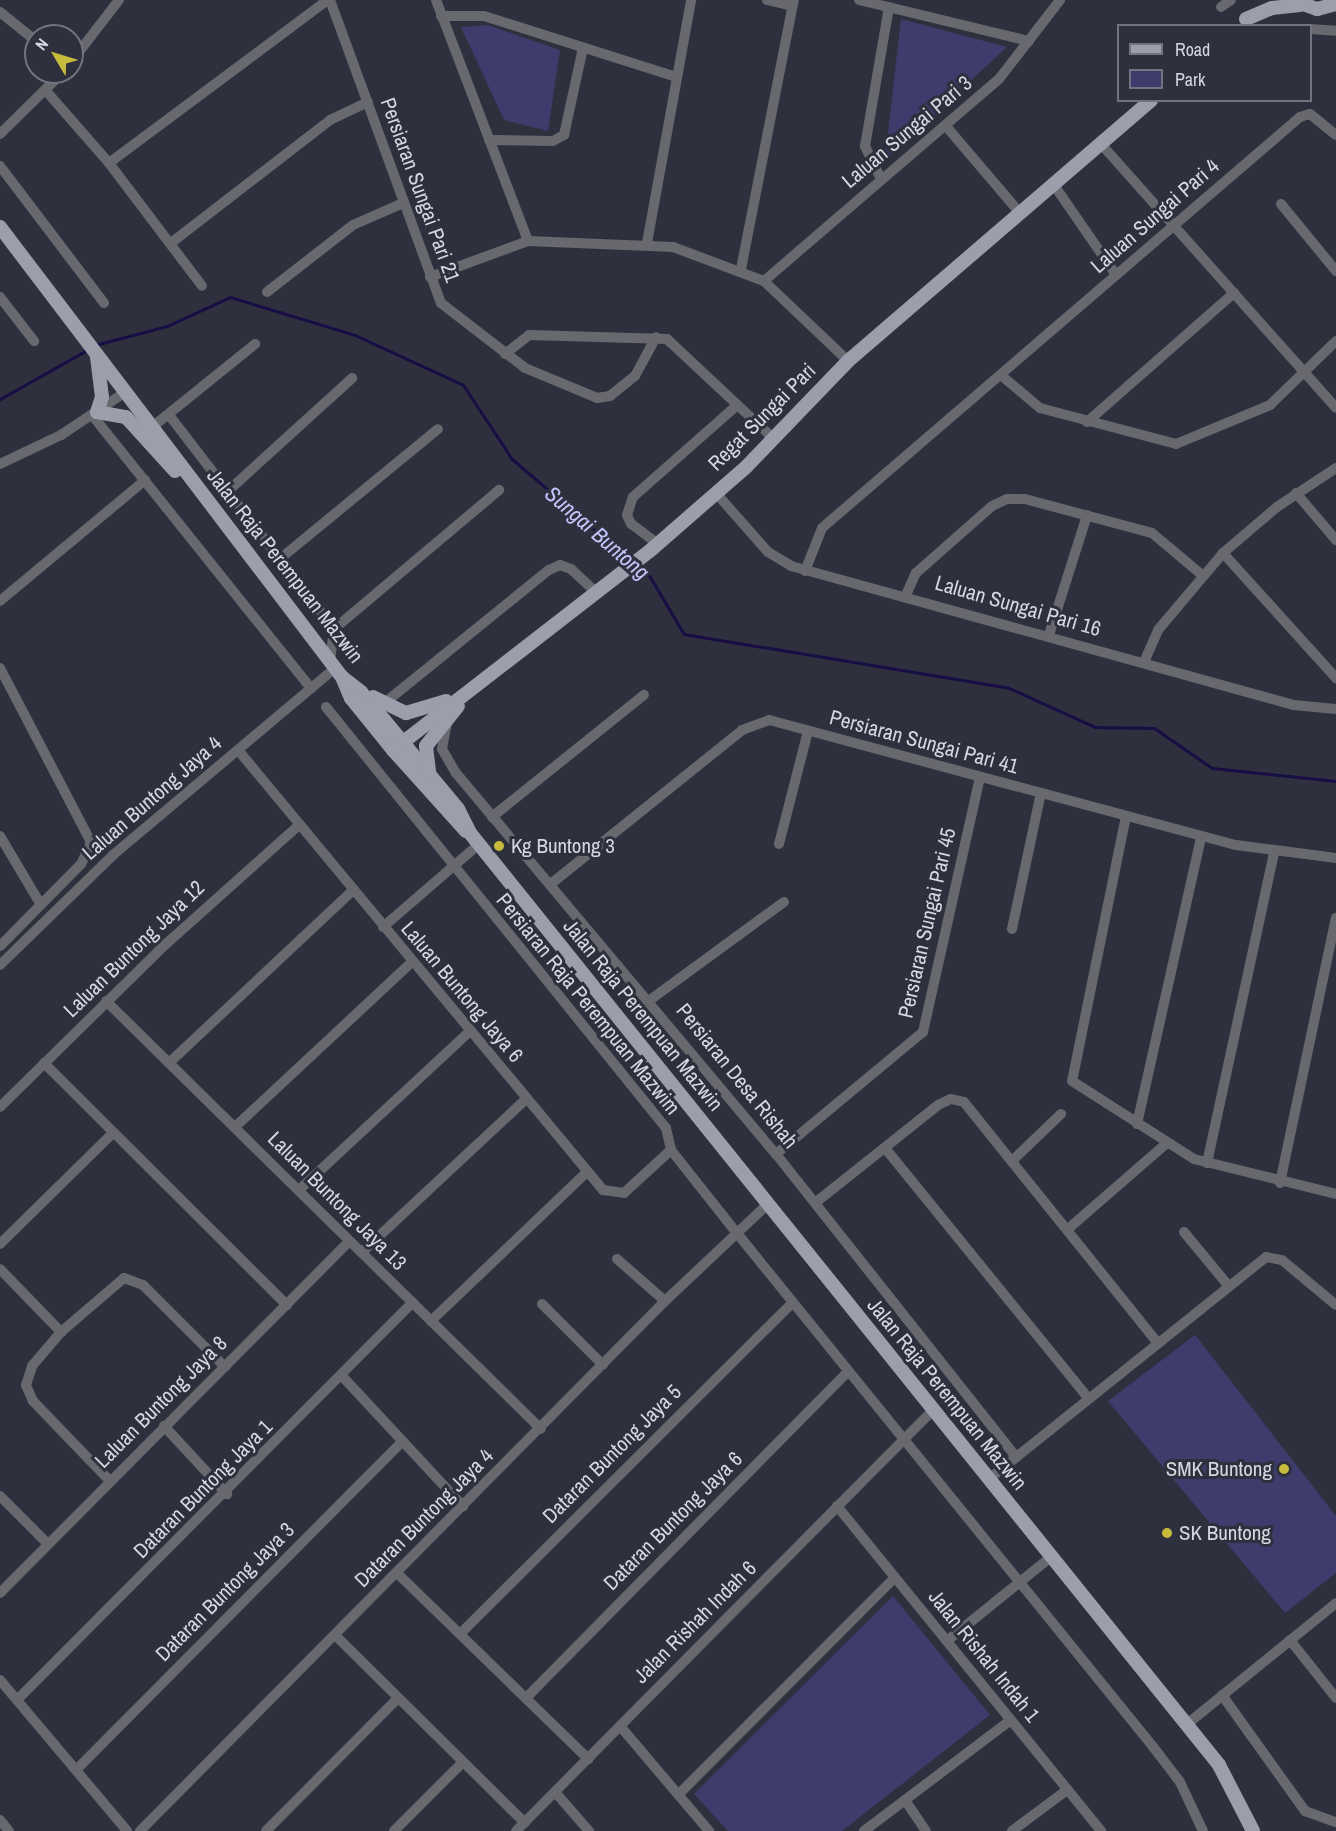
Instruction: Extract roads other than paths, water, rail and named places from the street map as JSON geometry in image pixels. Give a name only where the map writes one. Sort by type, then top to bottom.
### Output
[{"type":"main road","points":[[1242,22],[1261,0]]},
{"type":"main road","points":[[1242,22],[1272,8],[1296,2],[1317,9],[1336,11]]},
{"type":"main road","points":[[1317,9],[1336,4]]},
{"type":"main road","name":"Regat Sungai Pari","points":[[397,746],[597,594],[716,494],[774,439],[848,361],[1149,102]]},
{"type":"main road","name":"Jalan Raja Perempuan Mazwin","points":[[0,226],[124,393],[340,673]]},
{"type":"main road","points":[[96,355],[102,397],[95,413],[126,417],[200,491]]},
{"type":"main road","points":[[340,673],[382,705],[406,713],[421,712],[462,695]]},
{"type":"main road","points":[[340,673],[351,698],[397,746],[474,839]]},
{"type":"main road","points":[[437,785],[427,767],[426,746],[447,720],[462,695]]},
{"type":"main road","name":"Jalan Raja Perempuan Mazwin","points":[[397,746],[437,785],[474,839],[1219,1766],[1252,1830]]},
{"type":"street","points":[[0,6],[5,0]]},
{"type":"street","points":[[84,45],[119,0]]},
{"type":"street","points":[[109,163],[329,0]]},
{"type":"street","name":"Persiaran Sungai Pari 21","points":[[329,0],[441,303],[505,354],[544,379],[597,398],[610,396],[635,376],[662,338]]},
{"type":"street","points":[[436,0],[528,241]]},
{"type":"street","points":[[647,243],[691,0]]},
{"type":"street","points":[[741,269],[793,3],[767,0]]},
{"type":"street","points":[[859,0],[1029,41]]},
{"type":"street","name":"Laluan Sungai Pari 3","points":[[764,281],[999,79],[1060,0]]},
{"type":"street","points":[[1221,7],[1230,0]]},
{"type":"street","points":[[881,179],[865,146],[889,7]]},
{"type":"street","points":[[0,12],[24,31]]},
{"type":"street","points":[[441,16],[484,16],[676,77]]},
{"type":"street","points":[[1312,28],[1336,31]]},
{"type":"street","points":[[489,140],[553,141],[564,135],[583,48]]},
{"type":"street","points":[[0,134],[53,84]]},
{"type":"street","points":[[47,92],[109,163],[202,286]]},
{"type":"street","points":[[171,243],[330,120],[368,102]]},
{"type":"street","name":"Laluan Sungai Pari 4","points":[[805,571],[822,528],[1002,376],[1300,117],[1310,114],[1336,135]]},
{"type":"street","points":[[945,125],[1020,213]]},
{"type":"street","points":[[1101,144],[1336,408]]},
{"type":"street","points":[[0,166],[104,303]]},
{"type":"street","points":[[1053,185],[1116,275]]},
{"type":"street","points":[[267,292],[353,225],[403,203]]},
{"type":"street","points":[[1281,204],[1336,271]]},
{"type":"street","points":[[430,277],[528,241],[647,243],[741,269],[764,281],[848,361]]},
{"type":"street","points":[[1087,422],[1234,293]]},
{"type":"street","points":[[0,297],[34,341]]},
{"type":"street","points":[[505,354],[529,335],[662,338],[691,356],[735,407],[774,439]]},
{"type":"street","points":[[1002,376],[1030,403],[1087,422],[1163,442],[1190,442],[1270,405],[1306,374],[1336,341]]},
{"type":"street","points":[[151,428],[255,344]]},
{"type":"street","points":[[228,491],[352,378]]},
{"type":"street","points":[[0,464],[95,413],[124,393]]},
{"type":"street","points":[[655,546],[630,524],[627,515],[633,497],[735,407]]},
{"type":"street","points":[[95,413],[145,480],[311,688]]},
{"type":"street","points":[[169,415],[334,629],[340,673]]},
{"type":"street","points":[[281,558],[438,429]]},
{"type":"street","points":[[1144,662],[1158,630],[1202,575],[1223,553],[1296,493],[1336,468]]},
{"type":"street","points":[[0,601],[145,480]]},
{"type":"street","points":[[334,629],[499,490]]},
{"type":"street","points":[[1296,493],[1336,540]]},
{"type":"street","name":"Laluan Sungai Pari 16","points":[[716,494],[768,552],[805,571],[906,595],[1294,705],[1336,710]]},
{"type":"street","points":[[906,595],[916,573],[992,506],[1025,499],[1152,532],[1202,575]]},
{"type":"street","points":[[1049,635],[1087,515]]},
{"type":"street","points":[[1223,553],[1336,678]]},
{"type":"street","points":[[382,705],[549,570],[570,569],[597,594]]},
{"type":"street","points":[[0,668],[89,830],[89,851],[81,864],[0,946]]},
{"type":"street","name":"Laluan Buntong Jaya 4","points":[[0,965],[113,855],[311,688],[340,673]]},
{"type":"street","points":[[492,817],[644,695]]},
{"type":"street","name":"Persiaran Raja Perempuan Mazwim","points":[[326,706],[453,867],[666,1128],[671,1150],[792,1303],[1017,1584],[1180,1782],[1203,1831]]},
{"type":"street","name":"Persiaran Desa Rishah","points":[[447,720],[444,754],[492,817],[650,1000],[776,1154],[1016,1457]]},
{"type":"street","name":"Persiaran Sungai Pari 41","points":[[552,884],[754,722],[808,730],[1201,837],[1274,854],[1336,858]]},
{"type":"street","points":[[779,844],[808,730]]},
{"type":"street","name":"Laluan Buntong Jaya 6","points":[[238,750],[586,1173],[603,1190],[624,1193],[671,1150]]},
{"type":"street","name":"Persiaran Sungai Pari 45","points":[[776,1154],[923,1032],[980,777]]},
{"type":"street","points":[[1012,929],[1041,793]]},
{"type":"street","points":[[1126,816],[1071,1081],[1167,1143],[1207,1163],[1280,1183],[1336,1194]]},
{"type":"street","name":"Laluan Buntong Jaya 12","points":[[0,1107],[106,1001],[299,825]]},
{"type":"street","points":[[0,836],[41,905]]},
{"type":"street","points":[[1137,1124],[1201,837]]},
{"type":"street","points":[[383,927],[453,867],[474,839]]},
{"type":"street","points":[[1207,1163],[1274,854]]},
{"type":"street","points":[[169,1063],[353,890]]},
{"type":"street","points":[[650,1000],[784,902]]},
{"type":"street","points":[[1280,1183],[1336,918]]},
{"type":"street","points":[[235,1127],[412,962]]},
{"type":"street","name":"Laluan Buntong Jaya 13","points":[[106,1001],[541,1429]]},
{"type":"street","points":[[299,1190],[470,1031]]},
{"type":"street","points":[[44,1063],[287,1305]]},
{"type":"street","points":[[362,1252],[526,1099]]},
{"type":"street","points":[[815,1203],[938,1104],[951,1099],[964,1102],[1157,1342]]},
{"type":"street","points":[[1012,1161],[1061,1114]]},
{"type":"street","points":[[0,1244],[113,1133]]},
{"type":"street","points":[[1068,1229],[1167,1143]]},
{"type":"street","points":[[885,1148],[1089,1399]]},
{"type":"street","points":[[431,1321],[586,1173]]},
{"type":"street","name":"Dataran Buntong Jaya 4","points":[[140,1831],[541,1429],[665,1301],[768,1204]]},
{"type":"street","points":[[1184,1232],[1227,1284]]},
{"type":"street","name":"Laluan Buntong Jaya 8","points":[[0,1593],[109,1480],[350,1241]]},
{"type":"street","points":[[989,1479],[1227,1284],[1266,1257],[1281,1260],[1336,1305]]},
{"type":"street","points":[[616,1259],[665,1301]]},
{"type":"street","points":[[0,1269],[61,1332]]},
{"type":"street","points":[[109,1480],[33,1401],[26,1385],[32,1366],[61,1332],[124,1278],[143,1285],[225,1367]]},
{"type":"street","name":"Dataran Buntong Jaya 1","points":[[18,1700],[226,1494],[413,1302]]},
{"type":"street","name":"Dataran Buntong Jaya 5","points":[[460,1634],[792,1303]]},
{"type":"street","points":[[542,1304],[603,1365]]},
{"type":"street","name":"Dataran Buntong Jaya 6","points":[[526,1698],[848,1372]]},
{"type":"street","points":[[342,1376],[463,1506]]},
{"type":"street","name":"Jalan Rishah Indah 6","points":[[516,1831],[933,1410]]},
{"type":"street","points":[[164,1426],[226,1494]]},
{"type":"street","name":"Dataran Buntong Jaya 3","points":[[76,1770],[402,1442]]},
{"type":"street","points":[[0,1496],[48,1544]]},
{"type":"street","name":"Jalan Rishah Indah 1","points":[[837,1506],[1101,1831]]},
{"type":"street","points":[[948,1640],[1051,1557]]},
{"type":"street","points":[[397,1573],[588,1758]]},
{"type":"street","points":[[679,1794],[894,1578]]},
{"type":"street","points":[[1186,1725],[1336,1602]]},
{"type":"street","points":[[335,1635],[462,1763],[525,1822]]},
{"type":"street","points":[[1290,1640],[1336,1698]]},
{"type":"street","points":[[0,1680],[127,1831]]},
{"type":"street","points":[[1222,1695],[1305,1811],[1336,1822]]},
{"type":"street","points":[[266,1831],[397,1699]]},
{"type":"street","points":[[864,1831],[1011,1720]]},
{"type":"street","points":[[620,1726],[709,1831]]},
{"type":"street","points":[[394,1831],[462,1763]]},
{"type":"street","points":[[1012,1831],[1067,1790]]},
{"type":"street","points":[[555,1792],[589,1831]]},
{"type":"street","points":[[905,1800],[926,1831]]},
{"type":"street","points":[[0,1820],[9,1831]]},
{"type":"waterway","name":"Sungai Buntong","points":[[95,345],[167,326],[230,297],[355,335],[463,385],[512,459],[630,560]]},
{"type":"waterway","points":[[0,399],[87,350]]},
{"type":"waterway","name":"Sungai Buntong","points":[[637,566],[650,577],[684,634],[1009,688],[1095,727],[1154,728],[1212,768],[1336,781]]},
{"type":"place","name":"Kg Buntong 3","points":[[499,846]]},
{"type":"place","name":"SMK Buntong","points":[[1284,1469]]},
{"type":"place","name":"SK Buntong","points":[[1167,1533]]}]
